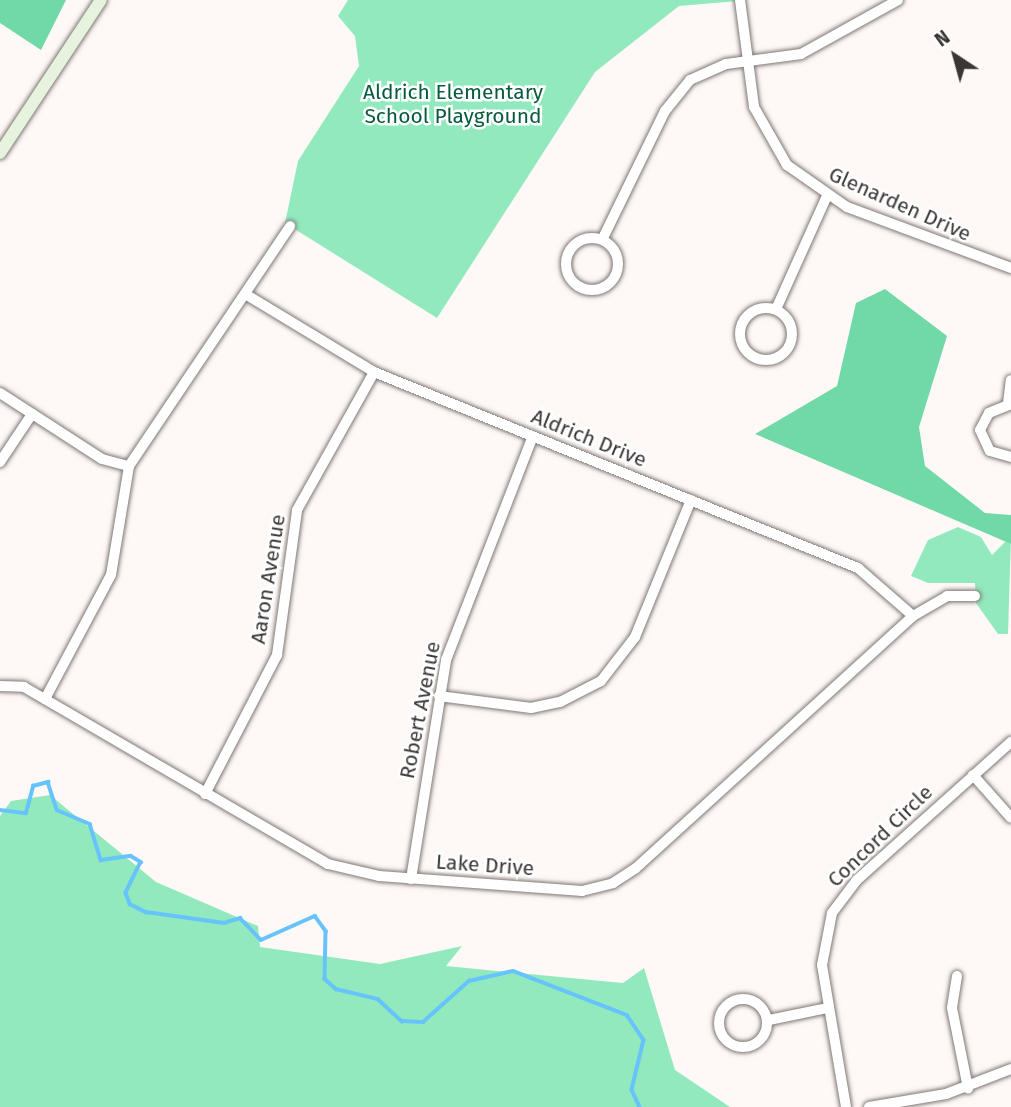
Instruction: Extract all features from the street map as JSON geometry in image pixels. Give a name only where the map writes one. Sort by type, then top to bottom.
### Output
[{"type":"main road","points":[[0,153],[101,0]]},
{"type":"street","name":"Glenarden Drive","points":[[740,0],[754,107],[768,139],[787,165],[827,196],[1011,268]]},
{"type":"street","points":[[603,238],[671,101],[704,71],[746,60],[801,54],[898,0]]},
{"type":"street","points":[[777,307],[827,196]]},
{"type":"street","points":[[45,699],[111,575],[129,466],[247,295],[290,226]]},
{"type":"street","points":[[603,238],[616,255],[615,275],[603,288],[580,288],[566,270],[569,252],[582,240],[603,238]]},
{"type":"street","name":"Aldrich Drive","points":[[247,295],[374,372],[858,568],[913,616]]},
{"type":"street","points":[[777,307],[791,329],[790,346],[775,359],[755,358],[741,340],[742,325],[753,313],[777,307]]},
{"type":"street","name":"Aaron Avenue","points":[[205,794],[277,654],[298,510],[374,372]]},
{"type":"street","points":[[1011,380],[1010,403],[989,413],[981,430],[990,451],[1011,457]]},
{"type":"street","points":[[0,393],[102,459],[129,466]]},
{"type":"street","points":[[0,462],[32,414]]},
{"type":"street","name":"Robert Avenue","points":[[411,879],[439,696],[455,629],[533,436]]},
{"type":"street","points":[[439,696],[531,708],[560,702],[601,681],[635,637],[691,500]]},
{"type":"street","name":"Lake Drive","points":[[0,686],[23,687],[328,864],[411,879],[571,891],[613,883],[913,616],[947,596],[975,596]]},
{"type":"street","name":"Concord Circle","points":[[846,1107],[827,1008],[823,944],[842,897],[1011,742]]},
{"type":"street","points":[[973,775],[1011,818]]},
{"type":"street","points":[[957,976],[952,1008],[968,1088]]},
{"type":"street","points":[[738,999],[755,1002],[769,1020],[764,1037],[749,1047],[729,1043],[719,1030],[721,1013],[738,999]]},
{"type":"street","points":[[769,1020],[827,1008]]},
{"type":"street","points":[[869,1107],[968,1088],[1011,1069]]},
{"type":"green space","points":[[0,0],[66,0],[41,50],[0,23]]},
{"type":"green space","name":"Aldrich Elementary School Playground","points":[[348,0],[738,1],[679,6],[595,72],[437,318],[285,223],[298,161],[359,66],[355,36],[338,16]]},
{"type":"green space","points":[[885,289],[947,336],[919,427],[925,466],[985,513],[1011,515],[1011,544],[755,434],[837,386],[856,303]]},
{"type":"green space","points":[[958,527],[981,537],[992,555],[1011,536],[1008,634],[998,634],[976,603],[975,583],[928,583],[911,576],[928,540]]},
{"type":"green space","points":[[50,795],[156,882],[258,926],[260,947],[380,964],[462,946],[446,966],[623,983],[644,968],[675,1070],[730,1107],[0,1107],[0,816],[11,801]]},
{"type":"waterway","points":[[0,810],[26,813],[33,786],[48,782],[57,810],[90,824],[101,860],[131,856],[141,862],[126,893],[130,904],[146,912],[224,923],[240,918],[261,940],[315,916],[326,931],[325,979],[336,989],[378,999],[402,1021],[423,1022],[469,981],[513,971],[627,1015],[644,1040],[632,1090],[640,1107]]}]
